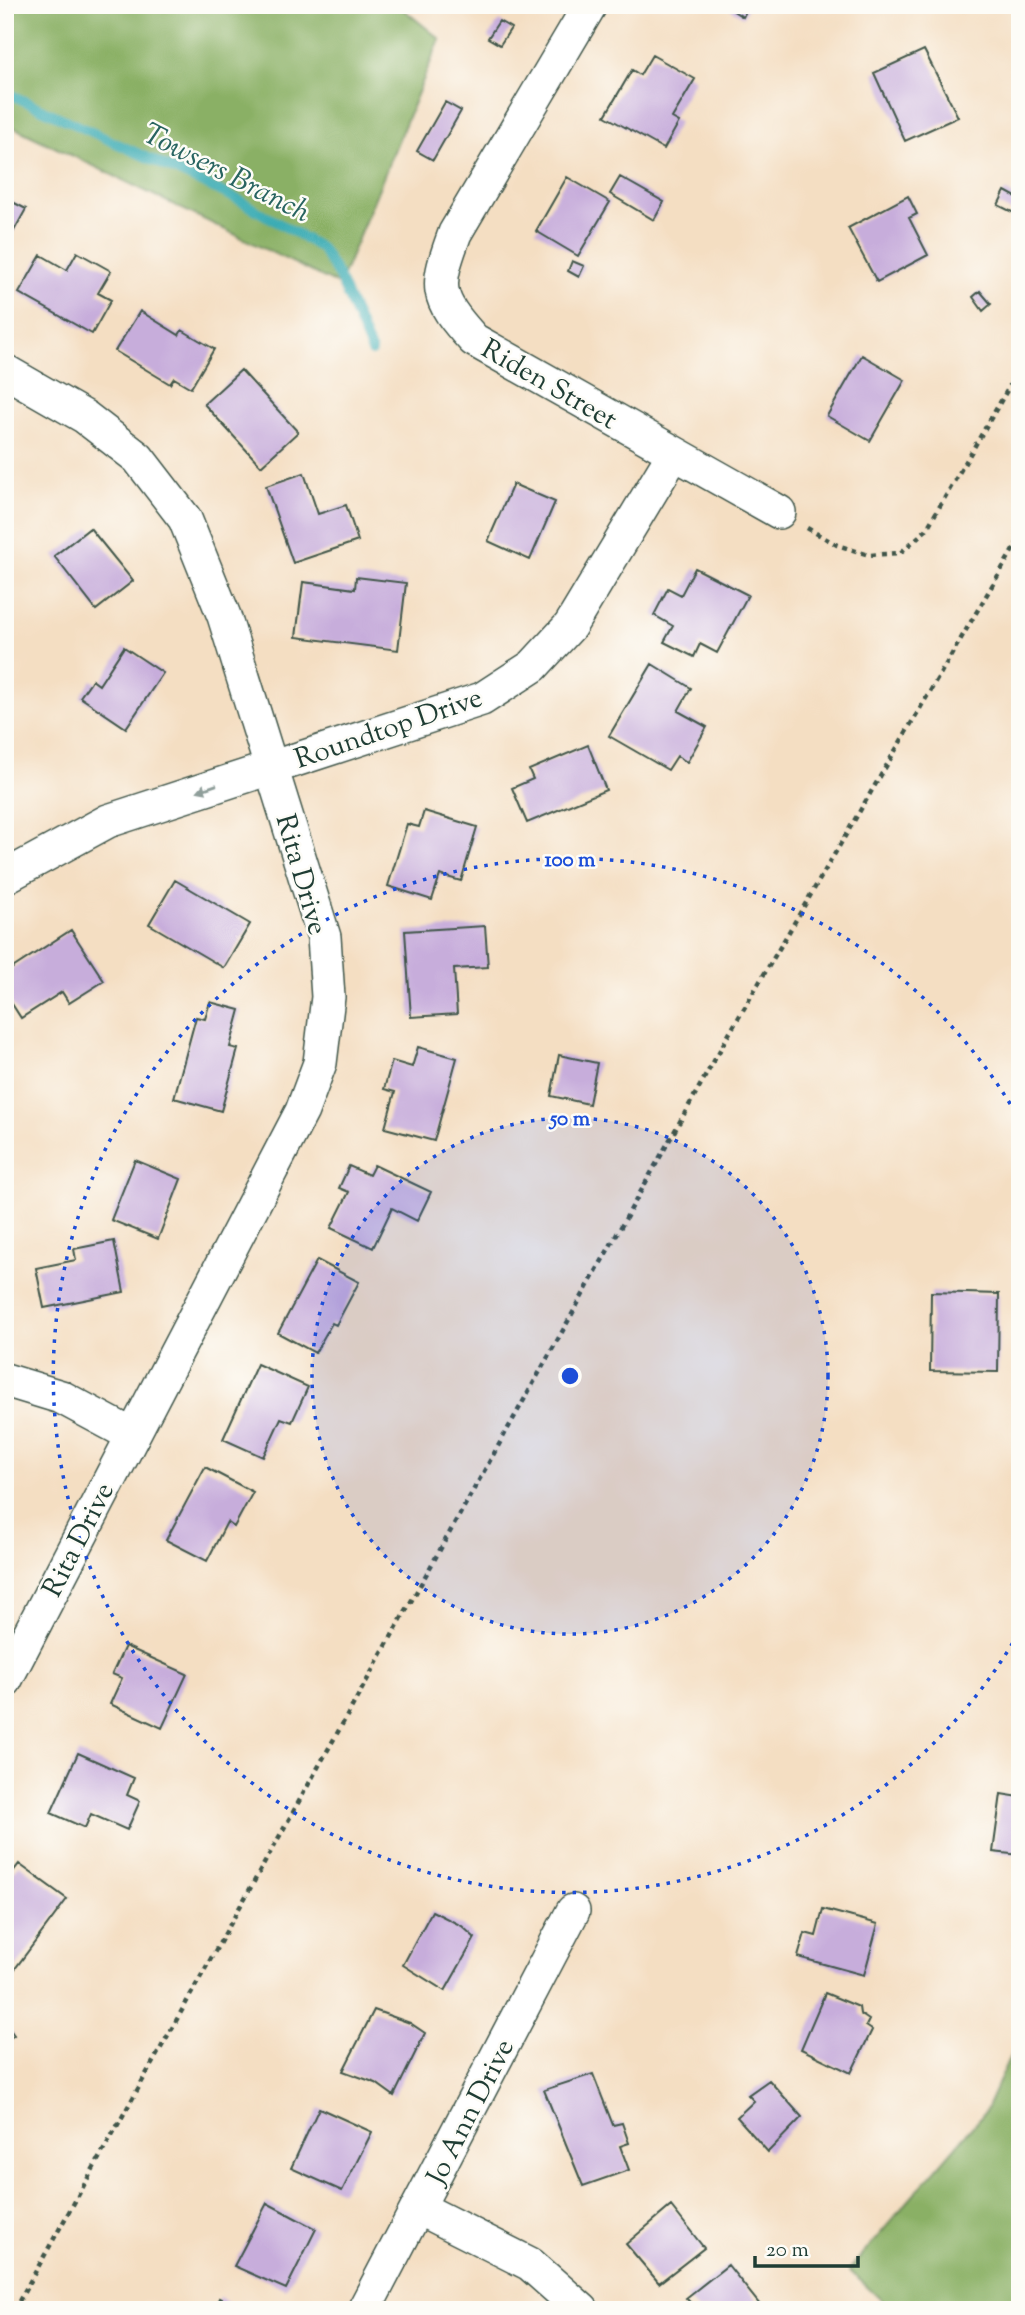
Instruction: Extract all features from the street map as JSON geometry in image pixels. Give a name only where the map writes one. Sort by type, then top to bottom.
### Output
[{"type":"street","name":"Riden Street","points":[[590,5],[455,233],[440,273],[446,310],[474,340],[673,455],[779,512]]},
{"type":"street","name":"Rita Drive","points":[[5,371],[85,417],[138,458],[185,519],[223,616],[324,937],[328,996],[320,1063],[302,1111],[131,1434],[5,1681]]},
{"type":"street","name":"Roundtop Drive","points":[[5,877],[108,821],[482,699],[533,666],[570,626],[673,455]]},
{"type":"street","points":[[5,1380],[61,1397],[131,1434]]},
{"type":"street","name":"Jo Ann Drive","points":[[364,2310],[573,1911]]},
{"type":"street","points":[[419,2208],[530,2264],[582,2310]]},
{"type":"path","points":[[779,512],[836,545],[869,555],[900,553],[926,530],[1020,368]]},
{"type":"path","points":[[14,2310],[716,1058],[1020,538]]},
{"type":"green space","points":[[5,5],[398,5],[440,39],[339,285],[5,123]]},
{"type":"green space","points":[[1020,2035],[1020,2310],[892,2310],[849,2270],[985,2112]]},
{"type":"building","points":[[724,5],[749,5],[743,17]]},
{"type":"building","points":[[499,21],[511,28],[500,45],[488,38]]},
{"type":"building","points":[[924,50],[958,117],[905,141],[874,73]]},
{"type":"building","points":[[652,55],[695,79],[672,118],[679,122],[664,149],[605,116],[632,70],[640,75]]},
{"type":"building","points":[[445,102],[461,111],[433,160],[417,151]]},
{"type":"building","points":[[567,177],[610,202],[578,256],[536,231]]},
{"type":"building","points":[[620,177],[664,202],[654,220],[610,194]]},
{"type":"building","points":[[1005,191],[1020,199],[1020,216],[998,205]]},
{"type":"building","points":[[908,196],[917,214],[909,218],[928,255],[877,282],[848,228]]},
{"type":"building","points":[[5,198],[26,209],[5,247]]},
{"type":"building","points":[[77,252],[111,271],[98,293],[111,300],[92,334],[19,293],[41,255],[67,270]]},
{"type":"building","points":[[572,261],[584,266],[579,277],[568,271]]},
{"type":"building","points":[[980,291],[991,304],[983,311],[973,297]]},
{"type":"building","points":[[140,311],[179,335],[182,330],[214,349],[191,388],[174,378],[170,384],[115,351]]},
{"type":"building","points":[[862,355],[905,380],[870,441],[827,416]]},
{"type":"building","points":[[241,370],[298,432],[261,466],[204,404]]},
{"type":"building","points":[[304,473],[318,514],[346,505],[358,541],[293,563],[266,486]]},
{"type":"building","points":[[513,484],[555,502],[530,560],[488,541]]},
{"type":"building","points":[[90,528],[133,581],[96,610],[54,556]]},
{"type":"building","points":[[695,568],[748,595],[717,653],[700,644],[694,657],[664,642],[673,626],[654,615],[668,588],[681,595]]},
{"type":"building","points":[[356,577],[406,583],[398,650],[296,637],[303,582],[355,589]]},
{"type":"building","points":[[124,647],[163,673],[126,728],[80,697],[92,680],[99,685]]},
{"type":"building","points":[[652,664],[691,688],[678,711],[707,727],[687,762],[677,756],[668,770],[609,736]]},
{"type":"building","points":[[588,745],[606,790],[527,823],[512,788],[533,779],[529,770]]},
{"type":"building","points":[[424,811],[477,827],[461,881],[440,875],[432,900],[388,886],[407,824],[419,827]]},
{"type":"building","points":[[175,880],[250,924],[224,968],[149,924]]},
{"type":"building","points":[[485,926],[488,967],[454,969],[457,1014],[411,1017],[405,931]]},
{"type":"building","points":[[71,930],[104,981],[69,1003],[62,992],[21,1018],[5,993],[5,973]]},
{"type":"building","points":[[210,1002],[240,1010],[230,1047],[238,1049],[221,1111],[174,1098],[196,1017],[205,1019]]},
{"type":"building","points":[[418,1047],[457,1058],[434,1141],[385,1128],[395,1092],[384,1089],[392,1061],[412,1067]]},
{"type":"building","points":[[559,1055],[597,1063],[589,1104],[551,1096]]},
{"type":"building","points":[[135,1160],[181,1179],[158,1239],[111,1220]]},
{"type":"building","points":[[374,1165],[431,1192],[417,1221],[392,1208],[373,1248],[331,1228],[349,1192],[339,1188],[349,1166],[369,1175]]},
{"type":"building","points":[[114,1241],[124,1292],[44,1308],[36,1268],[76,1260],[74,1249]]},
{"type":"building","points":[[317,1260],[359,1282],[336,1325],[332,1323],[315,1353],[278,1333]]},
{"type":"building","points":[[931,1292],[999,1294],[998,1372],[930,1371]]},
{"type":"building","points":[[257,1364],[308,1387],[292,1422],[281,1418],[263,1457],[223,1439]]},
{"type":"building","points":[[205,1467],[253,1492],[234,1527],[227,1522],[207,1561],[166,1540]]},
{"type":"building","points":[[5,1492],[12,1495],[5,1509]]},
{"type":"building","points":[[125,1646],[187,1674],[162,1728],[110,1704],[122,1678],[112,1674]]},
{"type":"building","points":[[78,1753],[134,1778],[127,1795],[140,1801],[127,1830],[91,1814],[85,1828],[51,1813]]},
{"type":"building","points":[[1001,1794],[1020,1797],[1020,1855],[993,1852]]},
{"type":"building","points":[[19,1864],[67,1899],[14,1970],[5,1963],[5,1882]]},
{"type":"building","points":[[823,1909],[878,1924],[864,1975],[798,1957],[805,1933],[816,1936]]},
{"type":"building","points":[[432,1911],[462,1926],[475,1938],[445,1991],[403,1965]]},
{"type":"building","points":[[825,1993],[859,2007],[860,2014],[869,2020],[866,2026],[872,2030],[851,2073],[801,2049]]},
{"type":"building","points":[[374,2010],[410,2023],[425,2033],[394,2096],[376,2083],[343,2071]]},
{"type":"building","points":[[5,2023],[14,2035],[5,2042]]},
{"type":"building","points":[[593,2074],[613,2125],[622,2123],[629,2143],[620,2146],[629,2170],[583,2186],[544,2090]]},
{"type":"building","points":[[769,2080],[802,2117],[768,2152],[737,2117],[754,2101],[748,2095]]},
{"type":"building","points":[[319,2108],[372,2132],[342,2191],[291,2168]]},
{"type":"building","points":[[267,2203],[316,2229],[286,2289],[234,2266]]},
{"type":"building","points":[[671,2206],[704,2248],[659,2283],[626,2244]]},
{"type":"building","points":[[728,2265],[764,2310],[697,2310],[686,2298]]},
{"type":"building","points":[[219,2298],[242,2310],[214,2310]]},
{"type":"waterway","name":"Towsers Branch","points":[[5,92],[239,200],[321,248],[339,277],[372,352]]}]
